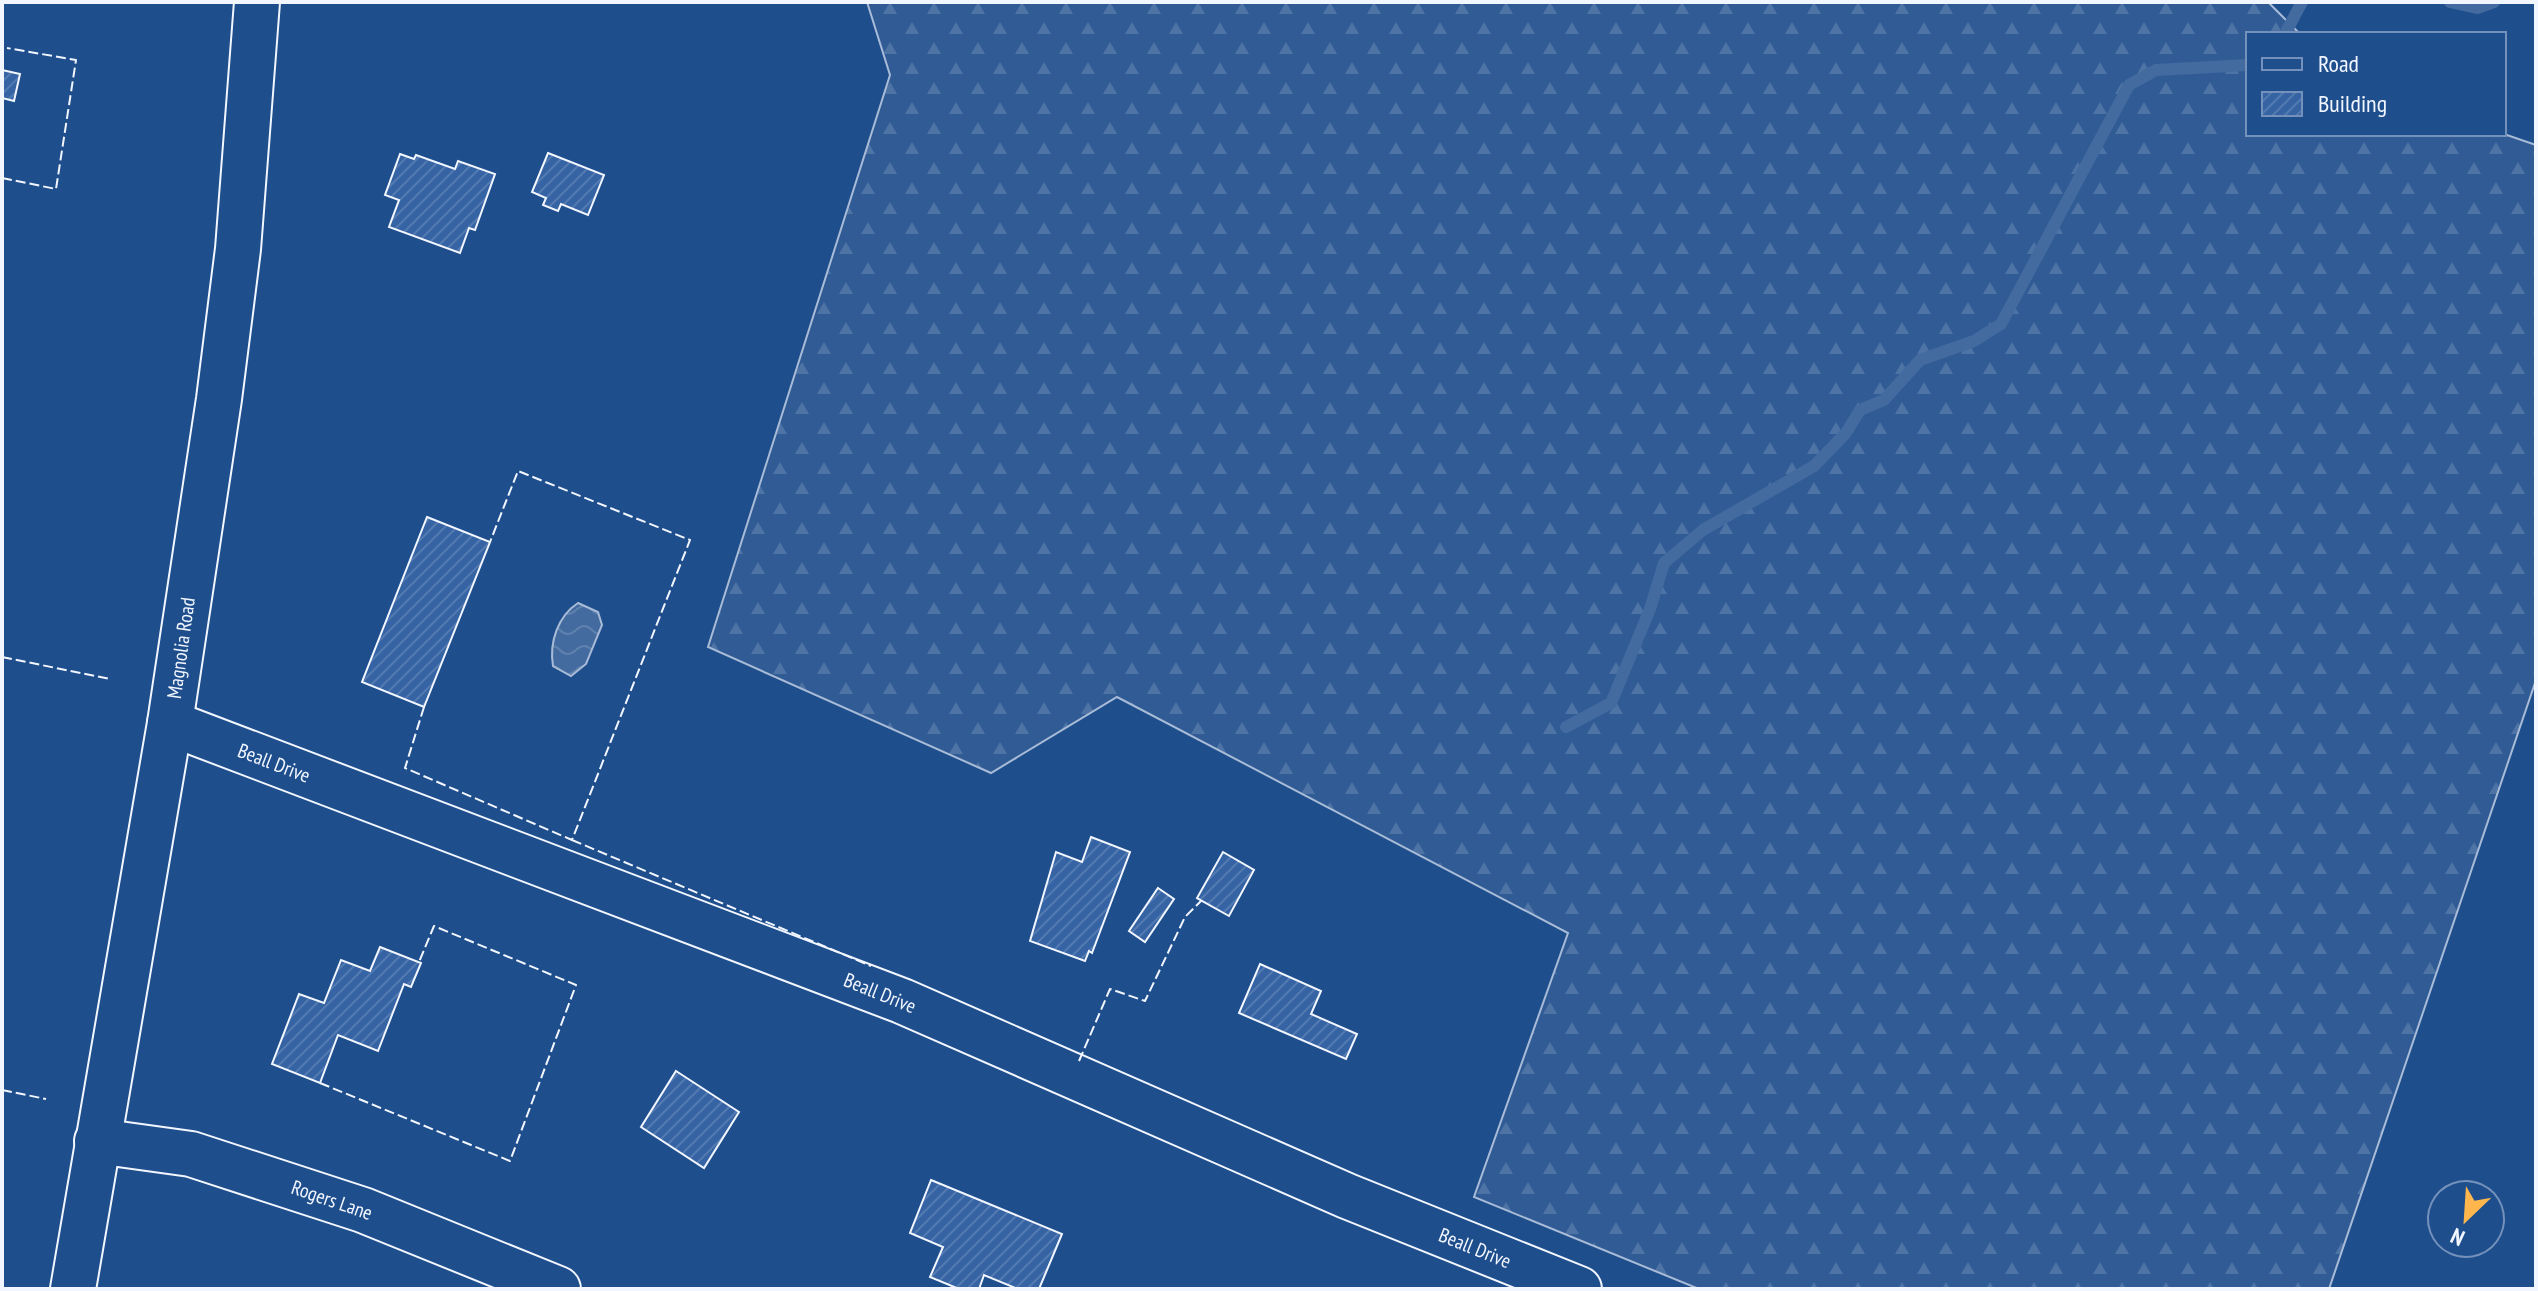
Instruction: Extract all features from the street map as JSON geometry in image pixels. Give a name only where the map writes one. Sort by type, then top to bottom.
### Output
[{"type":"main road","name":"Magnolia Road","points":[[73,1289],[170,723],[238,249],[257,2]]},
{"type":"main road","name":"Beall Drive","points":[[170,723],[902,1001],[1347,1196],[1579,1289]]},
{"type":"main road","name":"Rogers Lane","points":[[97,1141],[206,1158],[363,1210],[558,1289]]},
{"type":"green space","points":[[867,2],[2268,2],[2298,32],[2246,32],[2246,136],[2506,135],[2536,145],[2536,680],[2329,1289],[1699,1289],[1474,1197],[1568,933],[1117,697],[991,773],[708,647],[890,75]]},
{"type":"water","points":[[578,603],[598,612],[602,625],[586,664],[571,676],[553,666],[552,648],[560,622]]},
{"type":"building","points":[[2,70],[20,74],[14,101],[2,98]]},
{"type":"building","points":[[548,153],[604,175],[588,215],[561,204],[558,211],[543,205],[546,198],[532,192]]},
{"type":"building","points":[[400,154],[414,159],[416,155],[455,169],[458,161],[495,174],[475,230],[469,228],[460,253],[389,227],[399,200],[385,195]]},
{"type":"building","points":[[427,517],[490,542],[424,707],[362,682]]},
{"type":"building","points":[[1091,837],[1130,852],[1092,953],[1089,951],[1085,961],[1030,941],[1056,852],[1082,862]]},
{"type":"building","points":[[1223,852],[1254,870],[1229,916],[1197,898]]},
{"type":"building","points":[[1158,888],[1174,899],[1145,942],[1129,931]]},
{"type":"building","points":[[380,947],[421,963],[411,987],[404,984],[378,1051],[338,1035],[320,1083],[272,1064],[299,994],[324,1003],[341,960],[370,971]]},
{"type":"building","points":[[1260,964],[1321,991],[1311,1014],[1357,1034],[1346,1059],[1239,1013]]},
{"type":"building","points":[[676,1071],[739,1112],[704,1168],[641,1127]]},
{"type":"building","points":[[931,1180],[1062,1234],[1039,1289],[1018,1289],[984,1275],[979,1289],[959,1289],[930,1277],[943,1247],[910,1233]]},
{"type":"waterway","points":[[2286,32],[2302,2]]},
{"type":"waterway","points":[[2450,2],[2477,8],[2494,2]]},
{"type":"waterway","points":[[1566,727],[1611,703],[1650,609],[1664,563],[1703,530],[1814,466],[1846,433],[1860,410],[1884,400],[1920,360],[1974,341],[2001,324],[2129,85],[2156,70],[2246,65]]},
{"type":"fence","points":[[2,178],[56,189],[76,60],[7,48]]},
{"type":"fence","points":[[424,707],[405,768],[572,840],[690,540],[518,471],[490,542]]},
{"type":"fence","points":[[2,657],[110,679]]},
{"type":"fence","points":[[572,840],[871,966]]},
{"type":"fence","points":[[1079,1061],[1110,989],[1145,1001],[1185,917],[1201,901]]},
{"type":"fence","points":[[320,1083],[510,1161],[576,985],[434,926],[419,962]]},
{"type":"fence","points":[[2,1090],[46,1099]]}]
